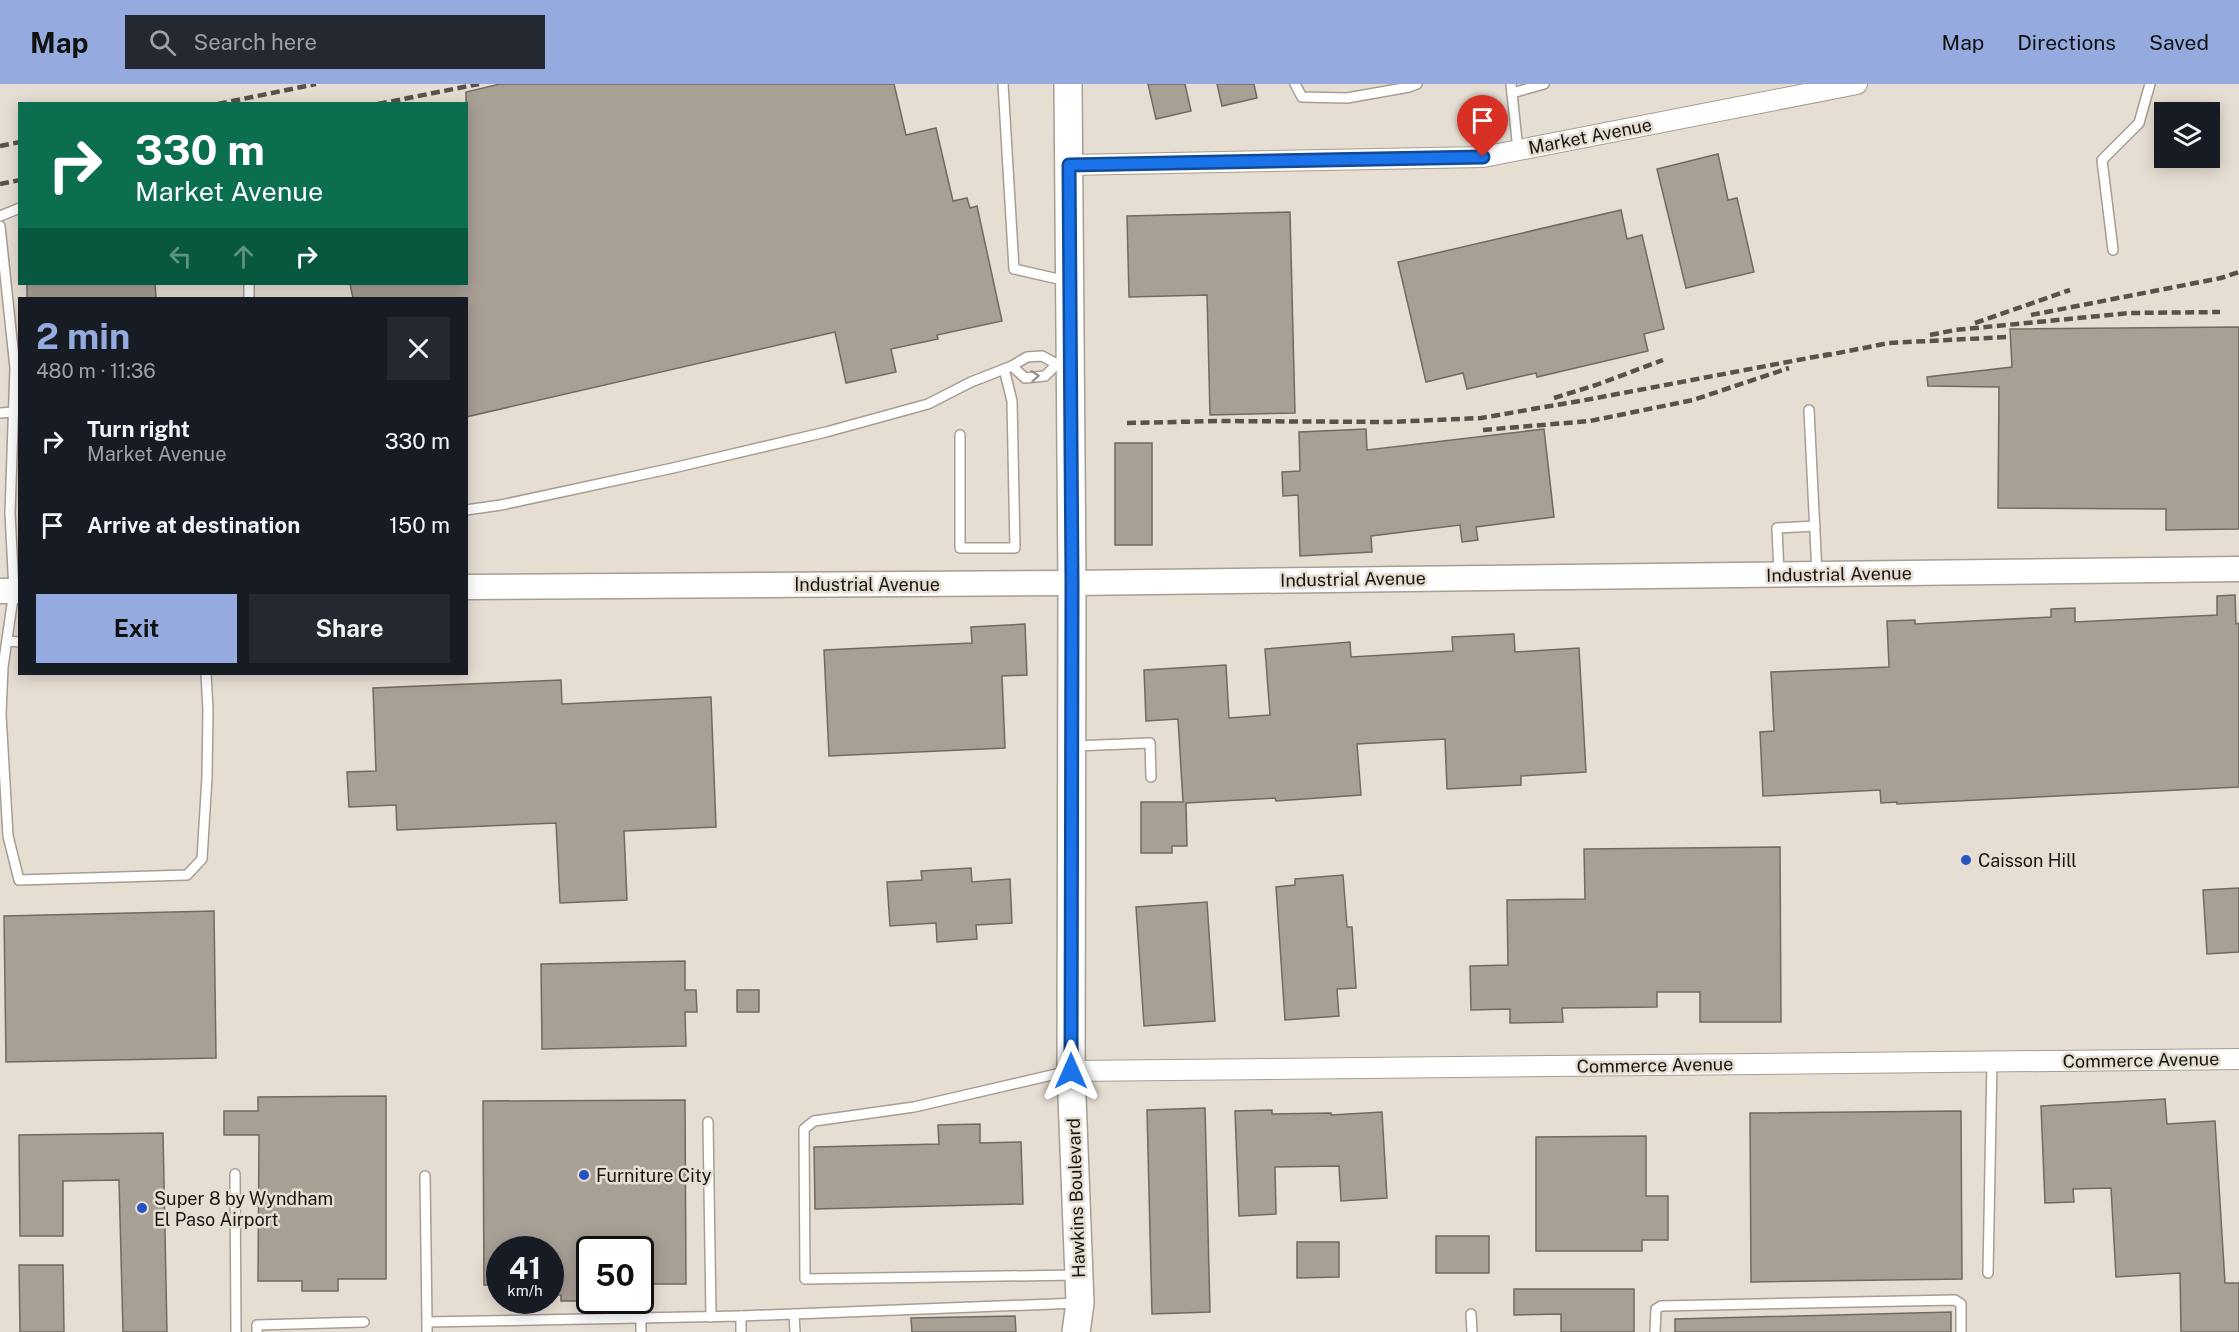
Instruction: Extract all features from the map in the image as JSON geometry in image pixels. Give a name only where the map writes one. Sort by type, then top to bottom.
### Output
[{"type":"main road","name":"Hawkins Boulevard","points":[[1068,84],[1070,282],[1064,363],[1072,583],[1071,1071],[1080,1303],[1076,1332]]},
{"type":"main road","name":"Hawkins Boulevard","points":[[1080,1303],[1089,1332]]},
{"type":"street","name":"Market Avenue","points":[[1069,165],[1483,157],[1857,84]]},
{"type":"street","name":"Industrial Avenue","points":[[468,587],[1072,583],[2239,569]]},
{"type":"street","name":"Commerce Avenue","points":[[1071,1071],[2239,1059]]},
{"type":"lane","points":[[1003,84],[1014,270],[1070,282]]},
{"type":"lane","points":[[1295,84],[1302,96],[1347,98],[1417,84]]},
{"type":"lane","points":[[1518,150],[1511,89],[1544,84]]},
{"type":"lane","points":[[2112,250],[2102,160],[2139,123],[2150,84]]},
{"type":"lane","points":[[0,216],[18,209]]},
{"type":"lane","points":[[0,226],[15,368],[10,513],[15,546],[8,642],[3,667],[2,725],[8,836],[19,880],[187,874],[202,859],[207,777],[206,675]]},
{"type":"lane","points":[[468,510],[501,505],[662,471],[826,432],[928,404],[1027,357],[1042,356],[1064,363]]},
{"type":"lane","points":[[1008,368],[1025,378],[1045,376],[1064,363]]},
{"type":"lane","points":[[960,435],[960,548],[1014,548],[1012,401],[1008,368]]},
{"type":"lane","points":[[1809,410],[1816,574]]},
{"type":"lane","points":[[0,413],[14,412]]},
{"type":"lane","points":[[1779,574],[1777,528],[1815,526]]},
{"type":"lane","points":[[8,642],[18,642]]},
{"type":"lane","points":[[1072,746],[1150,743],[1151,777]]},
{"type":"lane","points":[[1988,1273],[1992,1061]]},
{"type":"lane","points":[[1071,1071],[914,1107],[814,1121],[804,1128],[805,1279],[1079,1275]]},
{"type":"lane","points":[[708,1122],[711,1317]]},
{"type":"lane","points":[[235,1174],[236,1332]]},
{"type":"lane","points":[[425,1176],[427,1327],[1080,1303]]},
{"type":"lane","points":[[1655,1332],[1655,1312],[1661,1306],[1955,1300],[1961,1304],[1961,1332]]},
{"type":"lane","points":[[794,1314],[795,1332]]},
{"type":"lane","points":[[1472,1314],[1472,1332]]},
{"type":"lane","points":[[741,1316],[741,1332]]},
{"type":"lane","points":[[641,1318],[641,1332]]},
{"type":"lane","points":[[257,1332],[257,1324],[364,1322]]},
{"type":"building","points":[[500,84],[894,84],[906,135],[936,128],[953,201],[967,198],[970,208],[977,206],[1002,321],[937,335],[938,339],[891,349],[896,372],[846,383],[835,332],[468,417],[468,297],[353,297],[350,285],[468,285],[468,102],[466,102],[466,92]]},
{"type":"building","points":[[1148,84],[1185,84],[1191,111],[1156,119]]},
{"type":"building","points":[[1217,84],[1254,84],[1257,98],[1222,106]]},
{"type":"building","points":[[1718,154],[1728,200],[1737,198],[1754,272],[1686,288],[1657,169]]},
{"type":"building","points":[[1621,210],[1627,239],[1642,235],[1664,329],[1644,334],[1648,351],[1537,377],[1536,373],[1467,389],[1463,373],[1426,382],[1398,262]]},
{"type":"building","points":[[1290,212],[1295,413],[1210,415],[1207,295],[1129,297],[1127,216]]},
{"type":"building","points":[[27,285],[155,285],[156,297],[27,297]]},
{"type":"building","points":[[2239,327],[2239,529],[2166,530],[2166,509],[1998,508],[1999,387],[1928,386],[1927,377],[2012,367],[2010,329]]},
{"type":"building","points":[[1366,429],[1367,450],[1544,429],[1554,517],[1476,527],[1478,540],[1462,542],[1460,525],[1371,536],[1372,552],[1300,556],[1298,495],[1283,496],[1282,472],[1300,471],[1299,432]]},
{"type":"building","points":[[1115,443],[1152,443],[1152,545],[1115,545]]},
{"type":"building","points":[[2235,595],[2236,624],[2239,623],[2239,787],[1897,804],[1897,802],[1881,803],[1880,790],[1763,796],[1760,732],[1774,731],[1771,672],[1889,667],[1887,621],[1915,620],[1915,624],[2051,617],[2051,609],[2075,608],[2075,622],[2217,615],[2217,596]]},
{"type":"building","points":[[1025,624],[1027,675],[1002,676],[1005,748],[829,756],[824,650],[972,643],[971,627]]},
{"type":"building","points":[[1514,634],[1515,652],[1579,648],[1586,772],[1521,776],[1521,785],[1447,789],[1445,739],[1357,744],[1361,795],[1276,801],[1275,798],[1186,803],[1187,846],[1172,846],[1172,853],[1141,853],[1141,802],[1183,802],[1178,719],[1146,721],[1144,670],[1226,665],[1229,718],[1270,715],[1265,649],[1350,642],[1351,657],[1453,651],[1452,637]]},
{"type":"building","points":[[561,680],[562,704],[711,697],[716,827],[624,831],[627,900],[560,903],[556,823],[397,830],[396,805],[349,807],[347,772],[376,771],[373,688]]},
{"type":"building","points":[[1780,847],[1781,1022],[1700,1022],[1700,992],[1657,992],[1657,1007],[1562,1008],[1563,1022],[1510,1023],[1510,1009],[1471,1010],[1470,966],[1508,965],[1507,900],[1585,899],[1584,849]]},
{"type":"building","points":[[971,868],[972,882],[1010,879],[1012,923],[976,925],[977,939],[937,942],[936,923],[890,926],[887,882],[922,880],[921,871]]},
{"type":"building","points":[[1343,875],[1347,927],[1352,927],[1356,988],[1337,989],[1339,1016],[1285,1020],[1276,887],[1295,885],[1295,879]]},
{"type":"building","points":[[2239,888],[2239,952],[2207,954],[2203,890]]},
{"type":"building","points":[[1207,902],[1215,1021],[1144,1026],[1136,907]]},
{"type":"building","points":[[214,911],[216,1058],[6,1062],[4,916]]},
{"type":"building","points":[[685,961],[685,990],[696,990],[697,1012],[685,1012],[686,1046],[542,1049],[541,964]]},
{"type":"building","points":[[737,990],[759,990],[759,1012],[737,1012]]},
{"type":"building","points":[[386,1096],[386,1279],[338,1279],[338,1291],[302,1291],[302,1281],[258,1281],[259,1135],[224,1135],[224,1111],[258,1111],[258,1097]]},
{"type":"building","points":[[2165,1099],[2167,1124],[2215,1121],[2225,1283],[2239,1283],[2239,1332],[2181,1332],[2180,1273],[2116,1277],[2111,1188],[2073,1189],[2074,1202],[2045,1203],[2041,1106]]},
{"type":"building","name":"Furniture City","points":[[685,1100],[686,1284],[654,1284],[654,1236],[576,1236],[576,1301],[564,1301],[564,1236],[486,1236],[486,1285],[484,1285],[483,1101]]},
{"type":"building","points":[[1205,1108],[1210,1312],[1152,1314],[1147,1110]]},
{"type":"building","points":[[1272,1110],[1272,1114],[1331,1113],[1331,1115],[1382,1112],[1387,1198],[1341,1201],[1339,1166],[1275,1167],[1276,1214],[1239,1216],[1235,1111]]},
{"type":"building","points":[[1961,1111],[1962,1279],[1751,1282],[1750,1113]]},
{"type":"building","points":[[980,1124],[980,1143],[1021,1142],[1023,1204],[815,1209],[814,1147],[939,1144],[938,1125]]},
{"type":"building","name":"Super 8 by Wyndham El Paso Airport","points":[[163,1133],[167,1332],[123,1332],[119,1180],[63,1181],[63,1236],[20,1236],[19,1135]]},
{"type":"building","points":[[1646,1136],[1646,1196],[1668,1196],[1668,1240],[1642,1240],[1642,1251],[1536,1251],[1536,1137]]},
{"type":"building","points":[[1436,1236],[1489,1236],[1489,1273],[1436,1273]]},
{"type":"building","points":[[1297,1242],[1339,1242],[1339,1277],[1297,1278]]},
{"type":"building","points":[[19,1265],[63,1265],[64,1332],[20,1332]]},
{"type":"building","points":[[1514,1289],[1634,1289],[1634,1332],[1561,1332],[1561,1314],[1514,1315]]},
{"type":"building","points":[[1951,1312],[1951,1332],[1675,1332],[1675,1319]]},
{"type":"building","points":[[1015,1316],[1016,1332],[912,1332],[911,1318]]},
{"type":"railway","points":[[228,102],[316,84]]},
{"type":"railway","points":[[388,102],[479,84]]},
{"type":"railway","points":[[0,146],[18,142]]},
{"type":"railway","points":[[0,184],[18,180]]},
{"type":"railway","points":[[2031,315],[2221,278],[2239,272]]},
{"type":"railway","points":[[1975,323],[2070,290]]},
{"type":"railway","points":[[1930,335],[1955,330],[2130,313],[2220,312]]},
{"type":"railway","points":[[1823,356],[1889,343],[2007,337]]},
{"type":"railway","points":[[1127,423],[1389,422],[1481,418],[1830,354]]},
{"type":"railway","points":[[1554,398],[1663,360]]},
{"type":"railway","points":[[1483,430],[1590,421],[1693,400],[1789,368]]},
{"type":"place","name":"Caisson Hill","points":[[1966,860]]},
{"type":"place","name":"Furniture City","points":[[584,1175]]},
{"type":"place","name":"Super 8 by Wyndham El Paso Airport","points":[[142,1208]]},
{"type":"route","points":[[1071,1071],[1072,583],[1069,165],[1483,157]]}]
